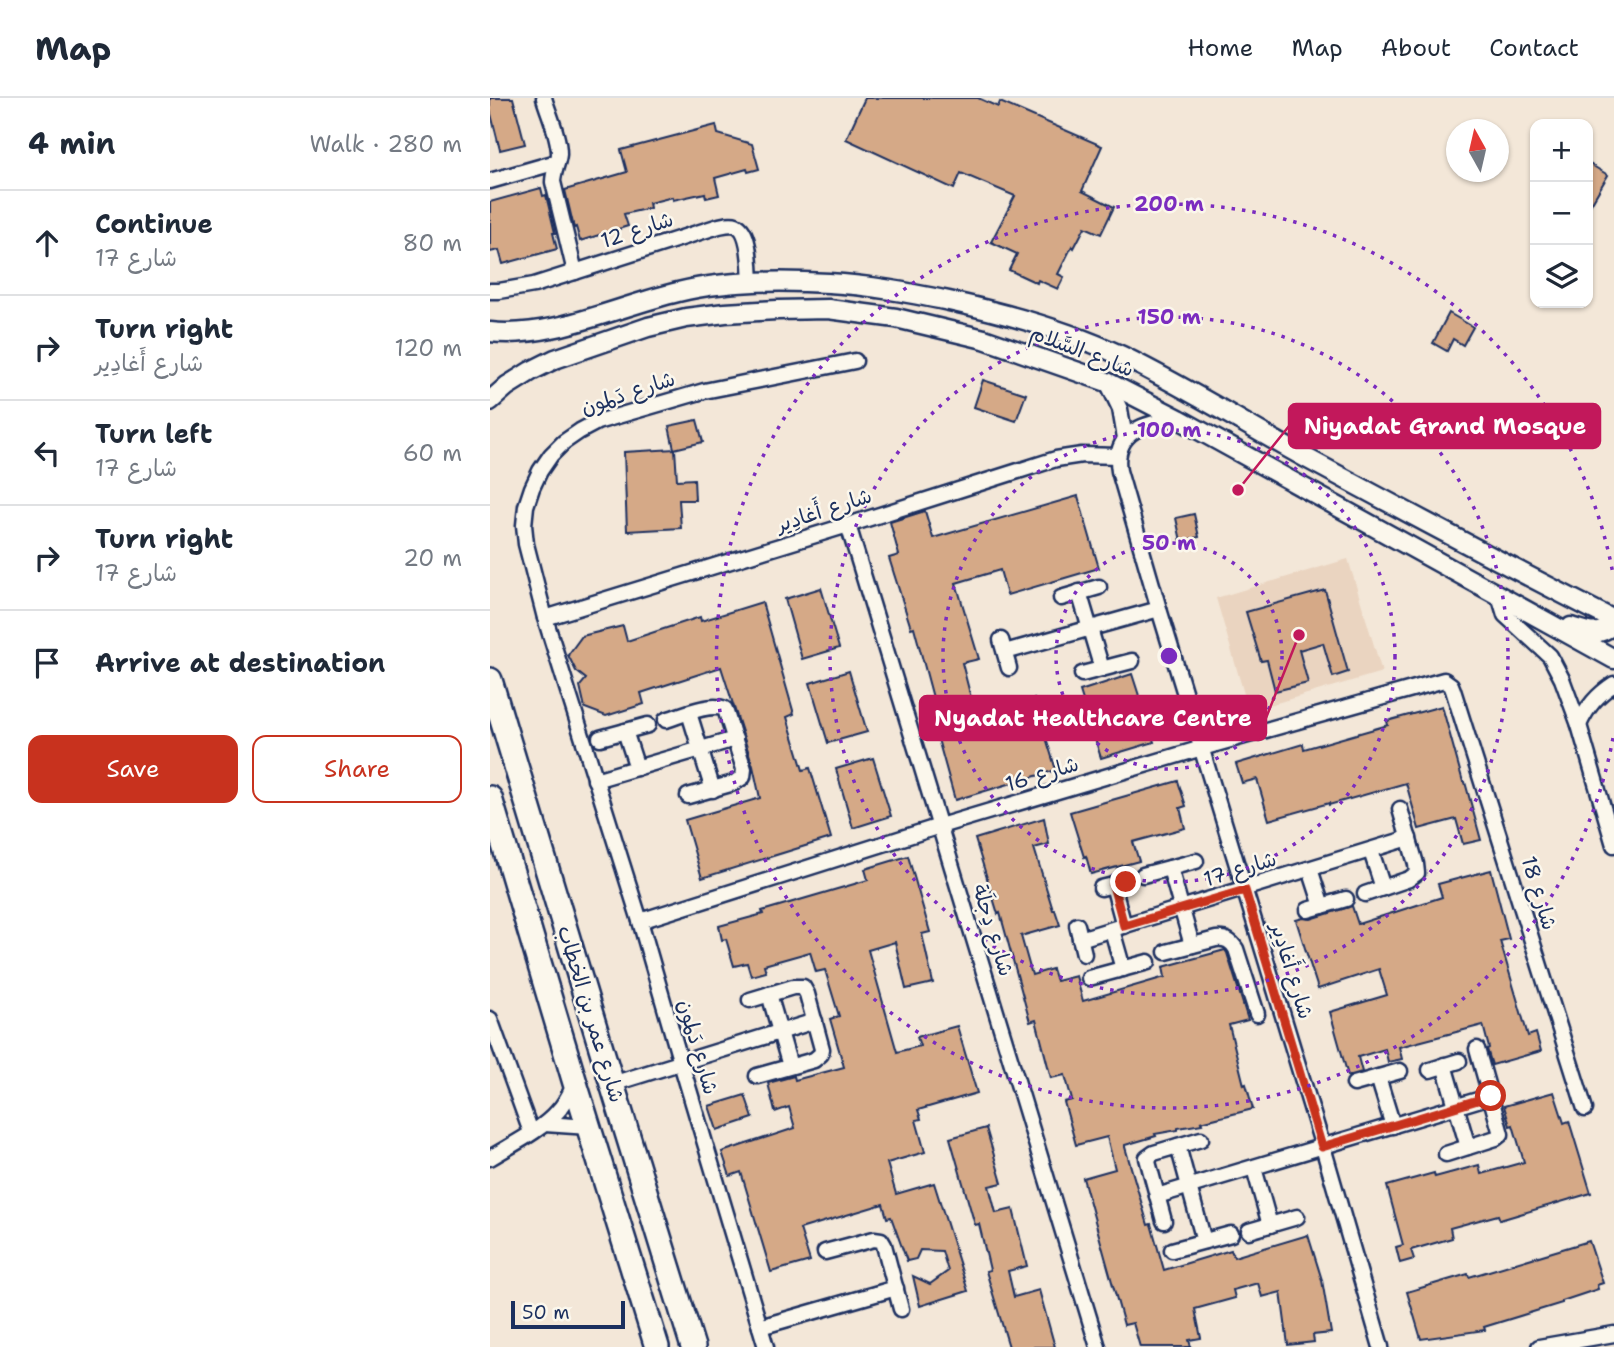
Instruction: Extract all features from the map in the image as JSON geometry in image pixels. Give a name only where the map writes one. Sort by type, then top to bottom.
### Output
[{"type":"main road","name":"شارع عمر بن الخطاب","points":[[490,680],[693,1347]]},
{"type":"main road","name":"شارع عمر بن الخطاب","points":[[490,798],[657,1347]]},
{"type":"street","points":[[544,98],[559,151],[553,182],[575,272]]},
{"type":"street","points":[[490,181],[558,162]]},
{"type":"street","name":"شارع 12","points":[[490,290],[534,285],[732,224],[742,230],[747,242],[751,283]]},
{"type":"street","name":"شارع السَّلام","points":[[490,332],[516,334],[546,331],[683,290],[751,283],[831,283],[908,293],[989,310],[1038,323],[1121,355],[1474,549],[1614,622]]},
{"type":"street","name":"شارع السَّلام","points":[[490,401],[531,371],[555,359],[648,327],[686,318],[725,313],[828,309],[896,318],[984,339],[1107,383],[1180,419],[1614,659]]},
{"type":"street","name":"شارع دَلمون","points":[[766,1347],[640,921],[545,618],[526,544],[524,525],[531,488],[551,455],[564,442],[597,422],[704,391],[855,361]]},
{"type":"street","points":[[1107,383],[1120,409],[1125,438],[1118,456]]},
{"type":"street","points":[[1125,438],[1145,425],[1180,419]]},
{"type":"street","name":"شارع أَغادِير","points":[[545,618],[1056,459],[1082,455],[1118,456],[1121,479],[1159,609],[1381,1347]]},
{"type":"street","name":"شارع دِجلَة","points":[[848,525],[1098,1347]]},
{"type":"street","points":[[1061,598],[1099,587]]},
{"type":"street","points":[[1079,593],[1102,669]]},
{"type":"street","points":[[1499,595],[1505,615],[1550,656],[1562,679],[1579,725],[1614,845]]},
{"type":"street","points":[[1009,668],[1003,646],[1090,629],[1159,609]]},
{"type":"street","points":[[1551,623],[1591,633],[1602,632],[1614,622]]},
{"type":"street","points":[[1082,674],[1132,661]]},
{"type":"street","name":"شارع 16","points":[[640,921],[1202,748],[1437,682],[1447,681],[1454,690]]},
{"type":"street","points":[[1579,725],[1592,702],[1614,684]]},
{"type":"street","name":"شارع 18","points":[[1454,690],[1585,1109]]},
{"type":"street","points":[[666,720],[713,706],[722,707],[728,713],[736,739],[744,769],[743,777],[734,783],[688,796]]},
{"type":"street","points":[[689,713],[713,790]]},
{"type":"street","points":[[600,738],[648,725]]},
{"type":"street","points":[[625,731],[637,768]]},
{"type":"street","points":[[595,780],[736,739]]},
{"type":"street","points":[[1365,894],[1409,879],[1417,873],[1401,809]]},
{"type":"street","name":"شارع 17","points":[[1084,954],[1078,932],[1118,928],[1409,838]]},
{"type":"street","points":[[1371,850],[1383,888]]},
{"type":"street","name":"شارع 17","points":[[1143,875],[1196,861]]},
{"type":"street","name":"شارع 17","points":[[1170,868],[1192,945]]},
{"type":"street","name":"شارع 17","points":[[1310,869],[1315,908],[1346,899]]},
{"type":"street","points":[[1113,885],[1123,969]]},
{"type":"street","points":[[1167,952],[1222,938],[1228,940],[1233,944],[1257,1014]]},
{"type":"street","points":[[1089,978],[1148,962]]},
{"type":"street","points":[[750,1000],[793,987],[803,987],[821,1044],[821,1054],[814,1060],[757,1076]]},
{"type":"street","points":[[769,995],[790,1066]]},
{"type":"street","points":[[490,1019],[531,1132]]},
{"type":"street","points":[[612,1084],[815,1021]]},
{"type":"street","points":[[1446,1154],[1501,1134],[1477,1049]]},
{"type":"street","points":[[1459,1061],[1437,1068],[1456,1107],[1468,1147]]},
{"type":"street","points":[[1354,1084],[1401,1071]]},
{"type":"street","points":[[1378,1077],[1393,1126]]},
{"type":"street","points":[[490,1158],[545,1124],[558,1112],[575,1083]]},
{"type":"street","points":[[1157,1196],[1491,1096]]},
{"type":"street","points":[[545,1124],[589,1126]]},
{"type":"street","points":[[1164,1221],[1147,1158],[1154,1153],[1201,1139]]},
{"type":"street","points":[[1178,1146],[1204,1241]]},
{"type":"street","points":[[1254,1168],[1270,1224]]},
{"type":"street","points":[[1248,1231],[1297,1217]]},
{"type":"street","points":[[1172,1250],[1231,1234]]},
{"type":"street","points":[[825,1252],[881,1240],[901,1309]]},
{"type":"street","points":[[760,1327],[896,1288]]},
{"type":"street","points":[[1539,1347],[1614,1334]]},
{"type":"shaded area","points":[[1348,559],[1382,672],[1249,711],[1216,598]]},
{"type":"building","points":[[490,98],[513,98],[525,144],[500,150],[490,110]]},
{"type":"building","points":[[865,98],[978,98],[998,107],[1000,102],[1102,146],[1082,191],[1114,207],[1101,234],[1085,227],[1058,274],[1064,277],[1058,289],[1009,270],[1017,254],[991,242],[1015,196],[961,173],[954,189],[846,139]]},
{"type":"building","points":[[716,125],[718,134],[752,144],[759,169],[748,172],[747,169],[715,178],[719,195],[706,198],[705,193],[649,203],[650,208],[624,214],[628,226],[580,241],[565,190],[627,172],[621,150]]},
{"type":"building","points":[[1593,166],[1608,175],[1593,200]]},
{"type":"building","points":[[541,188],[543,196],[546,195],[557,249],[503,264],[499,250],[490,252],[490,202]]},
{"type":"building","points":[[1449,313],[1473,327],[1463,345],[1453,339],[1447,351],[1433,343]]},
{"type":"building","points":[[983,380],[1026,394],[1016,421],[974,407]]},
{"type":"building","points":[[697,420],[703,442],[674,449],[669,426]]},
{"type":"building","points":[[675,449],[677,480],[694,479],[695,500],[679,500],[681,528],[627,531],[624,452]]},
{"type":"building","points":[[1078,496],[1099,568],[1007,595],[1000,570],[956,583],[979,659],[962,663],[976,717],[1034,699],[1056,770],[955,800],[938,739],[950,735],[941,707],[936,709],[914,627],[911,628],[889,558],[899,555],[890,522],[925,511],[933,538]]},
{"type":"building","points":[[1194,514],[1199,537],[1181,541],[1176,518]]},
{"type":"building","points":[[821,588],[839,648],[802,659],[785,599]]},
{"type":"building","points":[[1325,590],[1348,672],[1333,677],[1323,643],[1299,650],[1308,683],[1275,691],[1267,660],[1261,661],[1246,612]]},
{"type":"building","points":[[762,602],[794,714],[787,717],[803,770],[810,768],[831,838],[702,878],[685,820],[760,798],[753,766],[721,667],[641,693],[644,704],[606,716],[585,708],[580,686],[586,679],[576,671],[568,655],[582,636],[623,626],[627,641],[700,617],[701,621]]},
{"type":"building","points":[[849,671],[867,732],[828,743],[810,683]]},
{"type":"building","points":[[1132,674],[1154,742],[1101,758],[1080,691]]},
{"type":"building","points":[[1442,706],[1481,840],[1463,844],[1456,819],[1419,829],[1406,783],[1269,820],[1257,779],[1242,783],[1236,764],[1303,744],[1304,749]]},
{"type":"building","points":[[873,758],[891,816],[853,828],[836,769]]},
{"type":"building","points":[[1178,781],[1186,806],[1180,808],[1185,828],[1133,842],[1139,861],[1091,874],[1070,812]]},
{"type":"building","points":[[1044,818],[1049,844],[1034,848],[1060,925],[1021,936],[1032,975],[1052,969],[1056,981],[1076,976],[1083,1001],[1165,977],[1163,967],[1225,950],[1248,1020],[1229,1025],[1253,1109],[1155,1134],[1156,1136],[1125,1145],[1164,1270],[1231,1250],[1234,1257],[1308,1235],[1322,1280],[1331,1333],[1313,1335],[1314,1342],[1288,1345],[1281,1292],[1262,1297],[1258,1283],[1233,1290],[1235,1298],[1195,1309],[1201,1338],[1189,1340],[1191,1347],[1140,1347],[1133,1323],[1124,1325],[1083,1178],[1115,1169],[1107,1137],[1076,1145],[1064,1102],[1072,1100],[1065,1075],[1051,1078],[1036,1020],[1030,1022],[1000,913],[998,914],[975,839]]},
{"type":"building","points":[[908,856],[930,932],[922,934],[933,983],[906,989],[895,942],[868,950],[897,1052],[920,1046],[917,1037],[957,1026],[977,1093],[918,1110],[921,1119],[916,1120],[925,1152],[887,1163],[896,1194],[934,1183],[968,1291],[920,1306],[913,1276],[930,1284],[948,1271],[942,1251],[920,1250],[916,1259],[907,1261],[891,1217],[887,1218],[883,1204],[800,1229],[810,1261],[771,1272],[741,1172],[730,1176],[722,1152],[795,1128],[789,1107],[775,1112],[768,1083],[794,1076],[795,1080],[844,1067],[830,1019],[839,1016],[825,970],[816,972],[810,952],[764,965],[766,972],[751,976],[747,963],[734,966],[726,939],[722,940],[719,926],[868,880],[865,869]]},
{"type":"building","points":[[1491,870],[1509,939],[1500,941],[1528,1036],[1536,1033],[1541,1051],[1492,1065],[1483,1025],[1399,1047],[1402,1059],[1388,1062],[1385,1049],[1358,1057],[1362,1072],[1348,1076],[1330,1012],[1387,995],[1379,969],[1318,989],[1296,920],[1311,919],[1352,906],[1358,924],[1442,897],[1438,884]]},
{"type":"building","points":[[1554,1092],[1564,1123],[1569,1121],[1591,1193],[1500,1220],[1498,1215],[1450,1228],[1452,1238],[1411,1250],[1414,1259],[1400,1263],[1396,1247],[1403,1245],[1387,1186],[1434,1173],[1435,1177],[1479,1165],[1481,1174],[1524,1162],[1504,1106]]},
{"type":"building","points":[[745,1095],[753,1118],[717,1130],[709,1106]]},
{"type":"building","points":[[986,1128],[1002,1183],[989,1186],[996,1213],[1013,1209],[1027,1266],[1008,1271],[1014,1297],[1039,1290],[1055,1347],[1009,1347],[986,1271],[990,1270],[979,1224],[975,1225],[950,1138]]},
{"type":"building","points":[[1589,1241],[1603,1283],[1597,1285],[1598,1289],[1484,1327],[1485,1330],[1421,1339],[1407,1292],[1468,1274],[1469,1277]]},
{"type":"place","name":"Niyadat Grand Mosque","points":[[1238,490]]},
{"type":"place","name":"Nyadat Healthcare Centre","points":[[1299,635]]},
{"type":"route","points":[[1126,882],[1113,885],[1124,926],[1245,890],[1322,1147],[1491,1096]]}]
